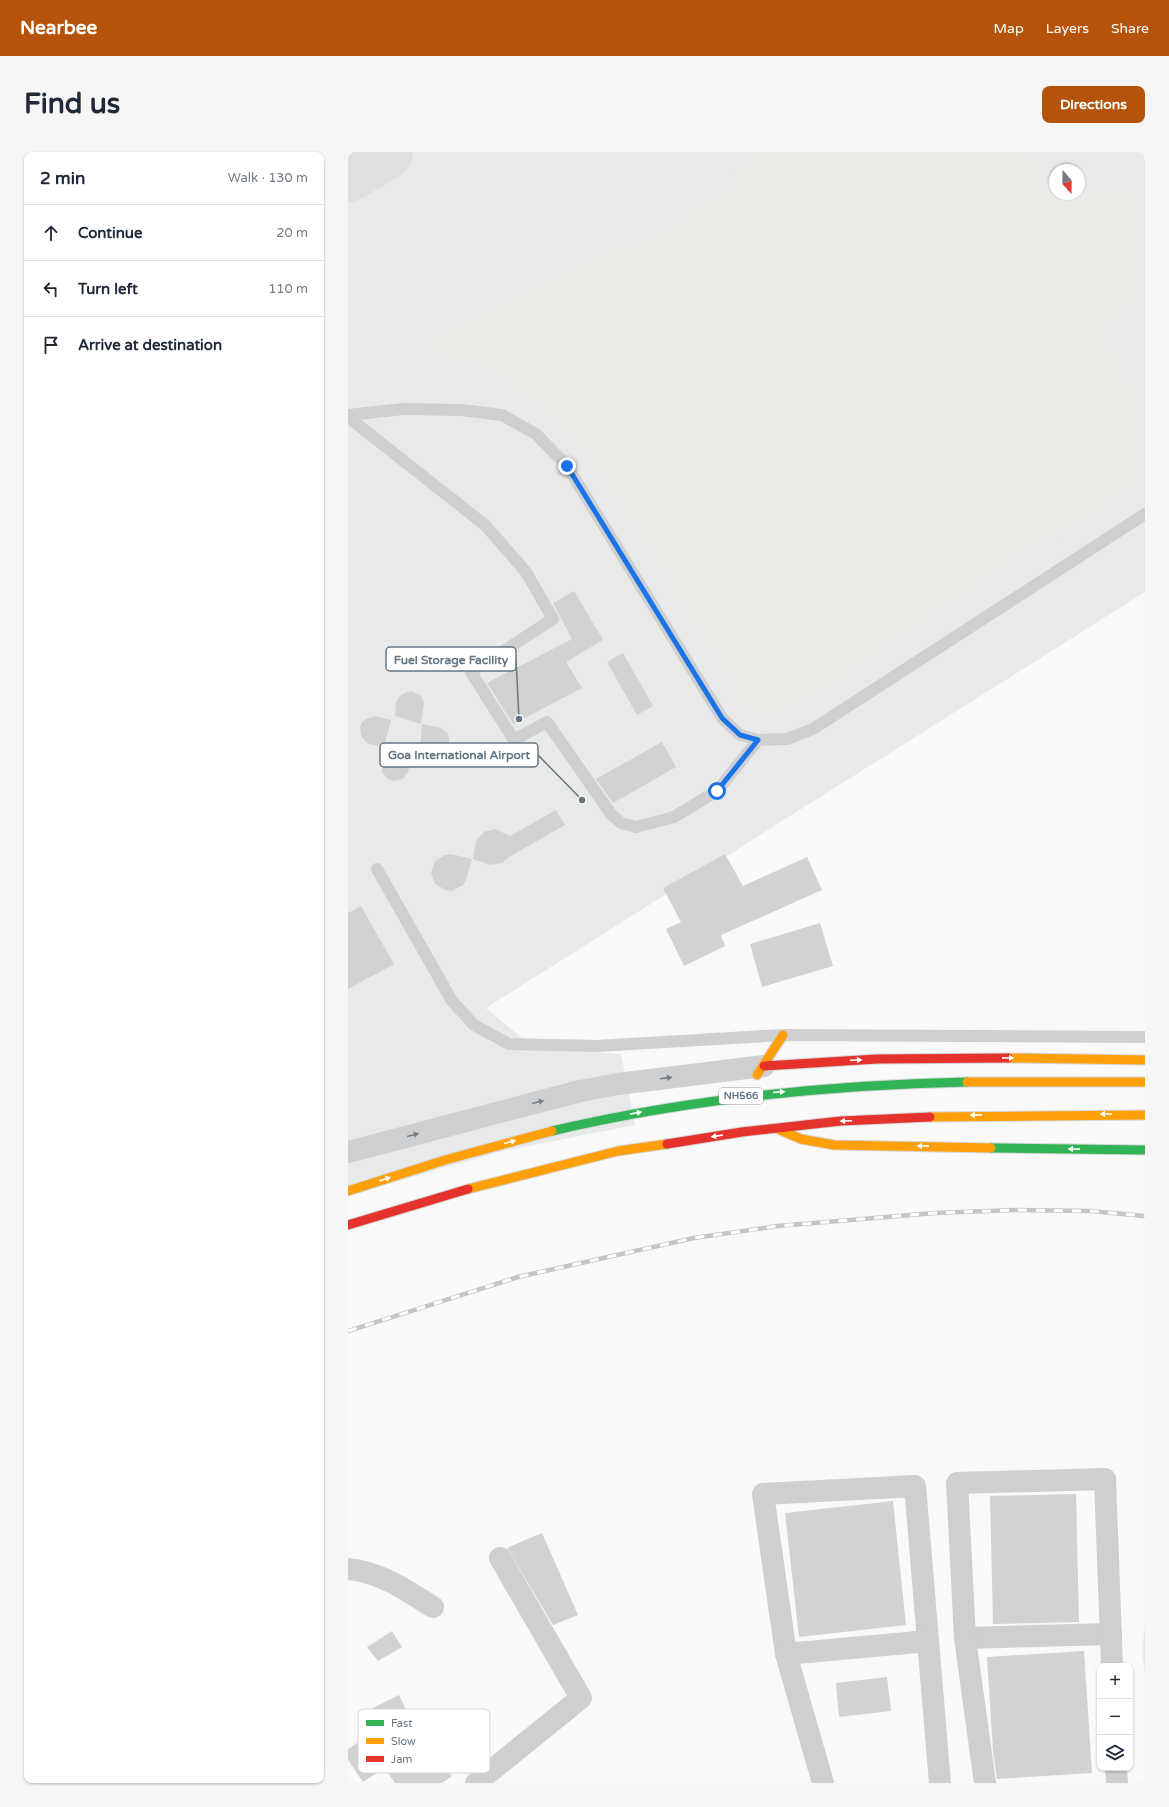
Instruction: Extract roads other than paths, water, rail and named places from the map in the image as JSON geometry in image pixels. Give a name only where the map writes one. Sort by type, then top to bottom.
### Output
[{"type":"highway","points":[[747,1090],[783,1035]]},
{"type":"highway","points":[[764,1066],[877,1059],[969,1057],[1145,1060]]},
{"type":"highway","name":"NH566","points":[[348,1191],[427,1164],[562,1128],[695,1102],[747,1090],[1048,1082],[1145,1082]]},
{"type":"highway","points":[[348,1225],[499,1180],[618,1151],[776,1128],[841,1121],[944,1116],[1145,1115]]},
{"type":"highway","points":[[776,1128],[801,1139],[834,1145],[1145,1150]]},
{"type":"street","points":[[348,1152],[580,1091],[618,1084],[764,1066]]},
{"type":"street","points":[[985,1783],[965,1638],[957,1483],[1105,1479],[1112,1663]]},
{"type":"street","points":[[823,1783],[786,1654],[763,1494],[915,1486],[940,1783]]},
{"type":"street","points":[[490,1772],[581,1698],[500,1558]]},
{"type":"street","points":[[348,1569],[365,1571],[396,1584],[433,1607]]},
{"type":"street","points":[[965,1638],[1111,1634]]},
{"type":"street","points":[[786,1654],[928,1641]]},
{"type":"street","points":[[1116,1771],[1117,1783]]},
{"type":"street","points":[[476,1783],[488,1773]]},
{"type":"lane","points":[[348,416],[403,409],[462,410],[502,415],[536,434],[567,466],[722,718],[740,735],[758,740],[787,740],[813,729],[1145,514]]},
{"type":"lane","points":[[348,416],[485,525],[526,572],[553,619],[471,672],[514,740],[547,722],[611,814],[621,823],[636,827],[674,817],[717,791],[758,740]]},
{"type":"lane","points":[[377,869],[452,1001],[474,1025],[509,1044],[597,1046],[783,1035],[1145,1037]]},
{"type":"railway","points":[[348,1331],[518,1277],[694,1238],[778,1226],[935,1213],[1015,1210],[1090,1211],[1145,1216]]},
{"type":"place","name":"Fuel Storage Facility","points":[[519,719]]},
{"type":"place","name":"Goa International Airport","points":[[582,800]]}]
